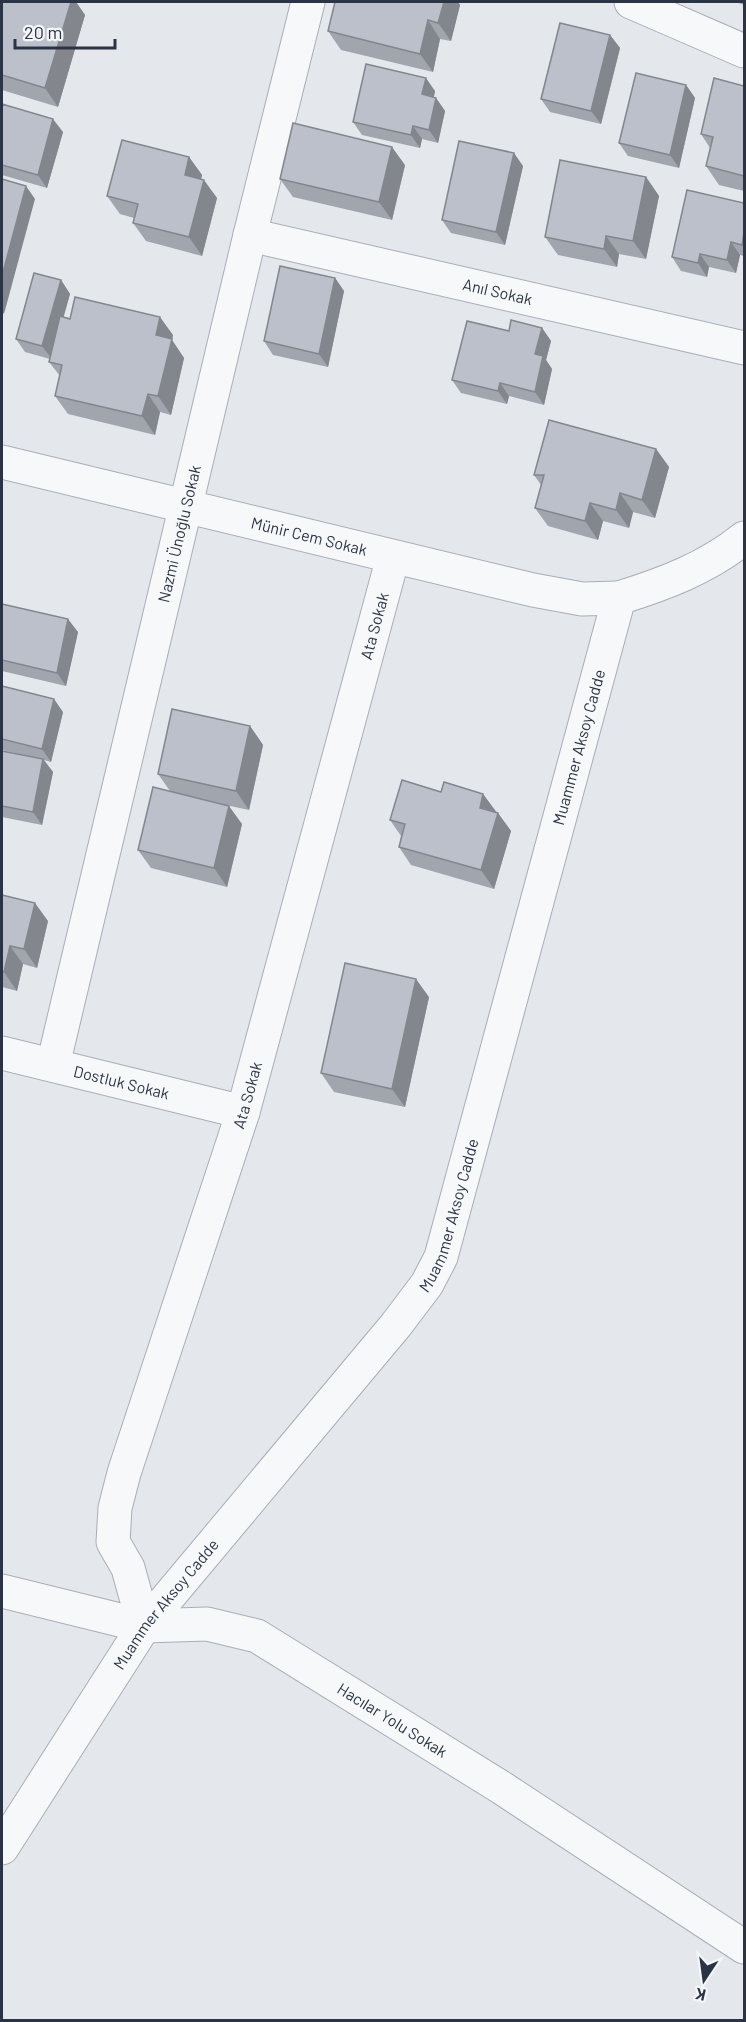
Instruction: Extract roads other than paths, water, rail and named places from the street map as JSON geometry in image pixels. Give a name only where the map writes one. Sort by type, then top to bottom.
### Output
[{"type":"street","name":"Nazmi Ünoğlu Sokak","points":[[53,1065],[250,235],[308,2]]},
{"type":"street","points":[[631,2],[744,51]]},
{"type":"street","name":"Anıl Sokak","points":[[250,235],[744,348]]},
{"type":"street","name":"Münir Cem Sokak","points":[[2,462],[533,590],[582,599],[619,598]]},
{"type":"street","points":[[619,598],[688,574],[728,551],[744,538]]},
{"type":"street","name":"Ata Sokak","points":[[144,1626],[128,1568],[112,1542],[115,1508],[124,1473],[243,1112],[393,556]]},
{"type":"street","name":"Muammer Aksoy Cadde","points":[[2,1848],[144,1626],[396,1325],[427,1284],[441,1257],[619,598]]},
{"type":"street","name":"Dostluk Sokak","points":[[2,1053],[243,1112]]},
{"type":"street","name":"Hacılar Yolu Sokak","points":[[2,1591],[144,1626],[207,1624],[257,1636],[502,1788],[744,1947]]}]
